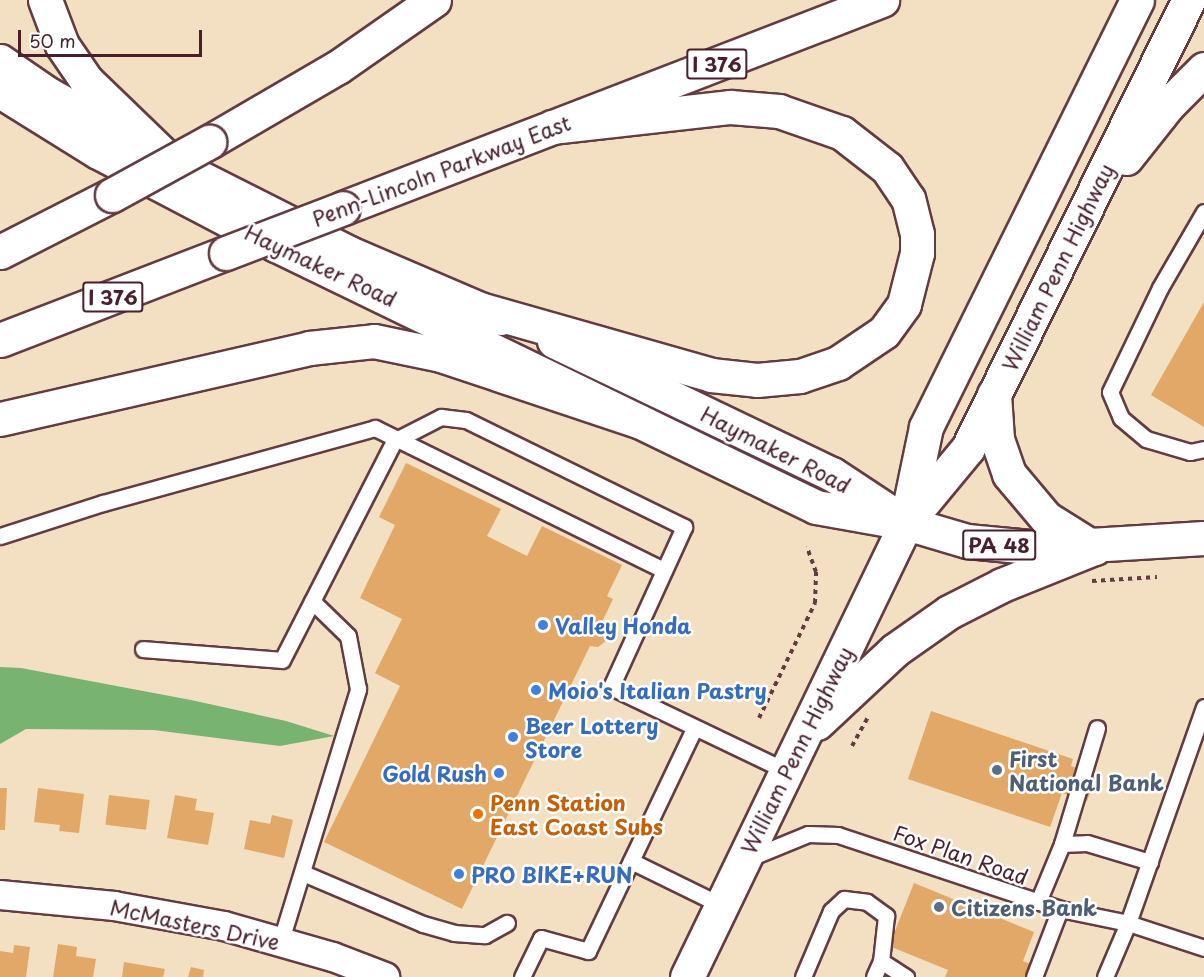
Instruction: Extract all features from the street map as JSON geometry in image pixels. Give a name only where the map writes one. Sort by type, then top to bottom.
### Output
[{"type":"main road","points":[[45,0],[52,26],[79,71],[173,164]]},
{"type":"main road","points":[[0,252],[209,142],[338,67],[434,0]]},
{"type":"main road","name":"Penn-Lincoln Parkway East","points":[[0,340],[882,0]]},
{"type":"main road","name":"William Penn Highway","points":[[906,523],[926,427],[1137,0]]},
{"type":"main road","name":"William Penn Highway","points":[[687,977],[906,523],[968,448],[1188,0]]},
{"type":"main road","name":"Haymaker Road","points":[[0,61],[74,110],[173,164],[349,253],[600,361],[832,474],[906,523]]},
{"type":"main road","points":[[1082,217],[1147,130],[1204,69]]},
{"type":"main road","name":"Haymaker Road","points":[[0,91],[161,186],[816,507],[906,523]]},
{"type":"main road","points":[[472,307],[711,375],[757,380],[800,376],[838,363],[884,332],[904,304],[917,252],[917,234],[908,199],[887,168],[842,133],[790,114],[730,107],[552,128]]},
{"type":"main road","points":[[0,419],[309,348],[374,342],[441,355],[638,421]]},
{"type":"main road","points":[[994,394],[997,439],[1009,474],[1046,518],[1094,548]]},
{"type":"main road","name":"PA 48","points":[[906,523],[988,544],[1094,548],[1204,538]]},
{"type":"main road","points":[[802,737],[895,650],[949,612],[1002,585],[1094,548]]},
{"type":"street","name":"McMasters Drive","points":[[0,895],[169,915],[281,940],[386,977]]},
{"type":"lane","points":[[1204,212],[1160,288],[1110,392],[1121,417],[1146,439],[1190,452],[1204,449]]},
{"type":"lane","points":[[143,649],[282,660],[394,441],[441,417],[466,420],[684,527],[611,687],[694,729],[786,771]]},
{"type":"lane","points":[[0,536],[103,503],[375,428],[394,441],[664,570]]},
{"type":"lane","points":[[281,940],[358,690],[348,636],[312,602]]},
{"type":"lane","points":[[1105,977],[1128,923],[1204,707]]},
{"type":"lane","points":[[1038,902],[1062,844],[1097,728]]},
{"type":"lane","points":[[522,977],[542,938],[588,951],[694,729]]},
{"type":"lane","name":"Fox Plan Road","points":[[742,861],[796,837],[829,834],[1060,909],[1128,923],[1204,948]]},
{"type":"lane","points":[[1062,844],[1087,843],[1150,862]]},
{"type":"lane","points":[[631,861],[721,905]]},
{"type":"lane","points":[[303,873],[423,924],[454,933],[485,935],[507,923]]},
{"type":"lane","points":[[803,977],[831,911],[844,899],[867,902],[886,916],[881,961],[874,977]]},
{"type":"lane","points":[[1034,977],[1060,909]]},
{"type":"lane","points":[[881,961],[906,977]]},
{"type":"path","points":[[759,718],[815,603],[816,572],[807,547]]},
{"type":"path","points":[[1083,582],[1157,577]]},
{"type":"path","points":[[852,746],[875,706]]},
{"type":"green space","points":[[0,667],[21,668],[191,700],[286,721],[334,736],[280,746],[154,730],[26,729],[0,744]]},
{"type":"building","points":[[1204,302],[1204,427],[1151,395]]},
{"type":"building","points":[[406,463],[501,509],[487,536],[527,556],[542,526],[622,565],[607,596],[613,599],[601,624],[608,632],[607,640],[598,647],[590,646],[462,909],[324,842],[400,686],[375,673],[402,619],[360,598],[395,525],[379,517]]},
{"type":"building","name":"First National Bank","points":[[931,711],[1073,759],[1071,766],[1097,775],[1087,801],[1062,793],[1050,827],[908,779]]},
{"type":"building","points":[[0,788],[7,788],[5,830],[0,830]]},
{"type":"building","points":[[38,788],[84,794],[79,833],[59,831],[60,825],[34,822]]},
{"type":"building","points":[[109,795],[150,800],[146,830],[105,825]]},
{"type":"building","points":[[175,795],[197,799],[195,810],[214,813],[208,845],[167,838]]},
{"type":"building","points":[[272,815],[293,820],[284,858],[244,849],[250,820],[270,824]]},
{"type":"building","name":"Citizens Bank","points":[[914,883],[1034,932],[1023,961],[1046,970],[1043,977],[945,977],[948,970],[889,946]]},
{"type":"building","points":[[58,944],[77,947],[76,956],[96,959],[93,977],[53,977]]},
{"type":"building","points":[[14,945],[30,947],[26,977],[0,977],[0,951],[13,953]]},
{"type":"building","points":[[124,962],[165,969],[163,977],[122,977]]},
{"type":"building","points":[[191,967],[204,970],[203,977],[188,977]]},
{"type":"place","name":"Valley Honda","points":[[543,625]]},
{"type":"place","name":"Moio's Italian Pastry","points":[[536,690]]},
{"type":"place","name":"Beer Lottery Store","points":[[513,737]]},
{"type":"place","name":"First National Bank","points":[[997,770]]},
{"type":"place","name":"Gold Rush","points":[[499,773]]},
{"type":"place","name":"Penn Station East Coast Subs","points":[[478,814]]},
{"type":"place","name":"PRO BIKE+RUN","points":[[459,874]]},
{"type":"place","name":"Citizens Bank","points":[[939,907]]}]
